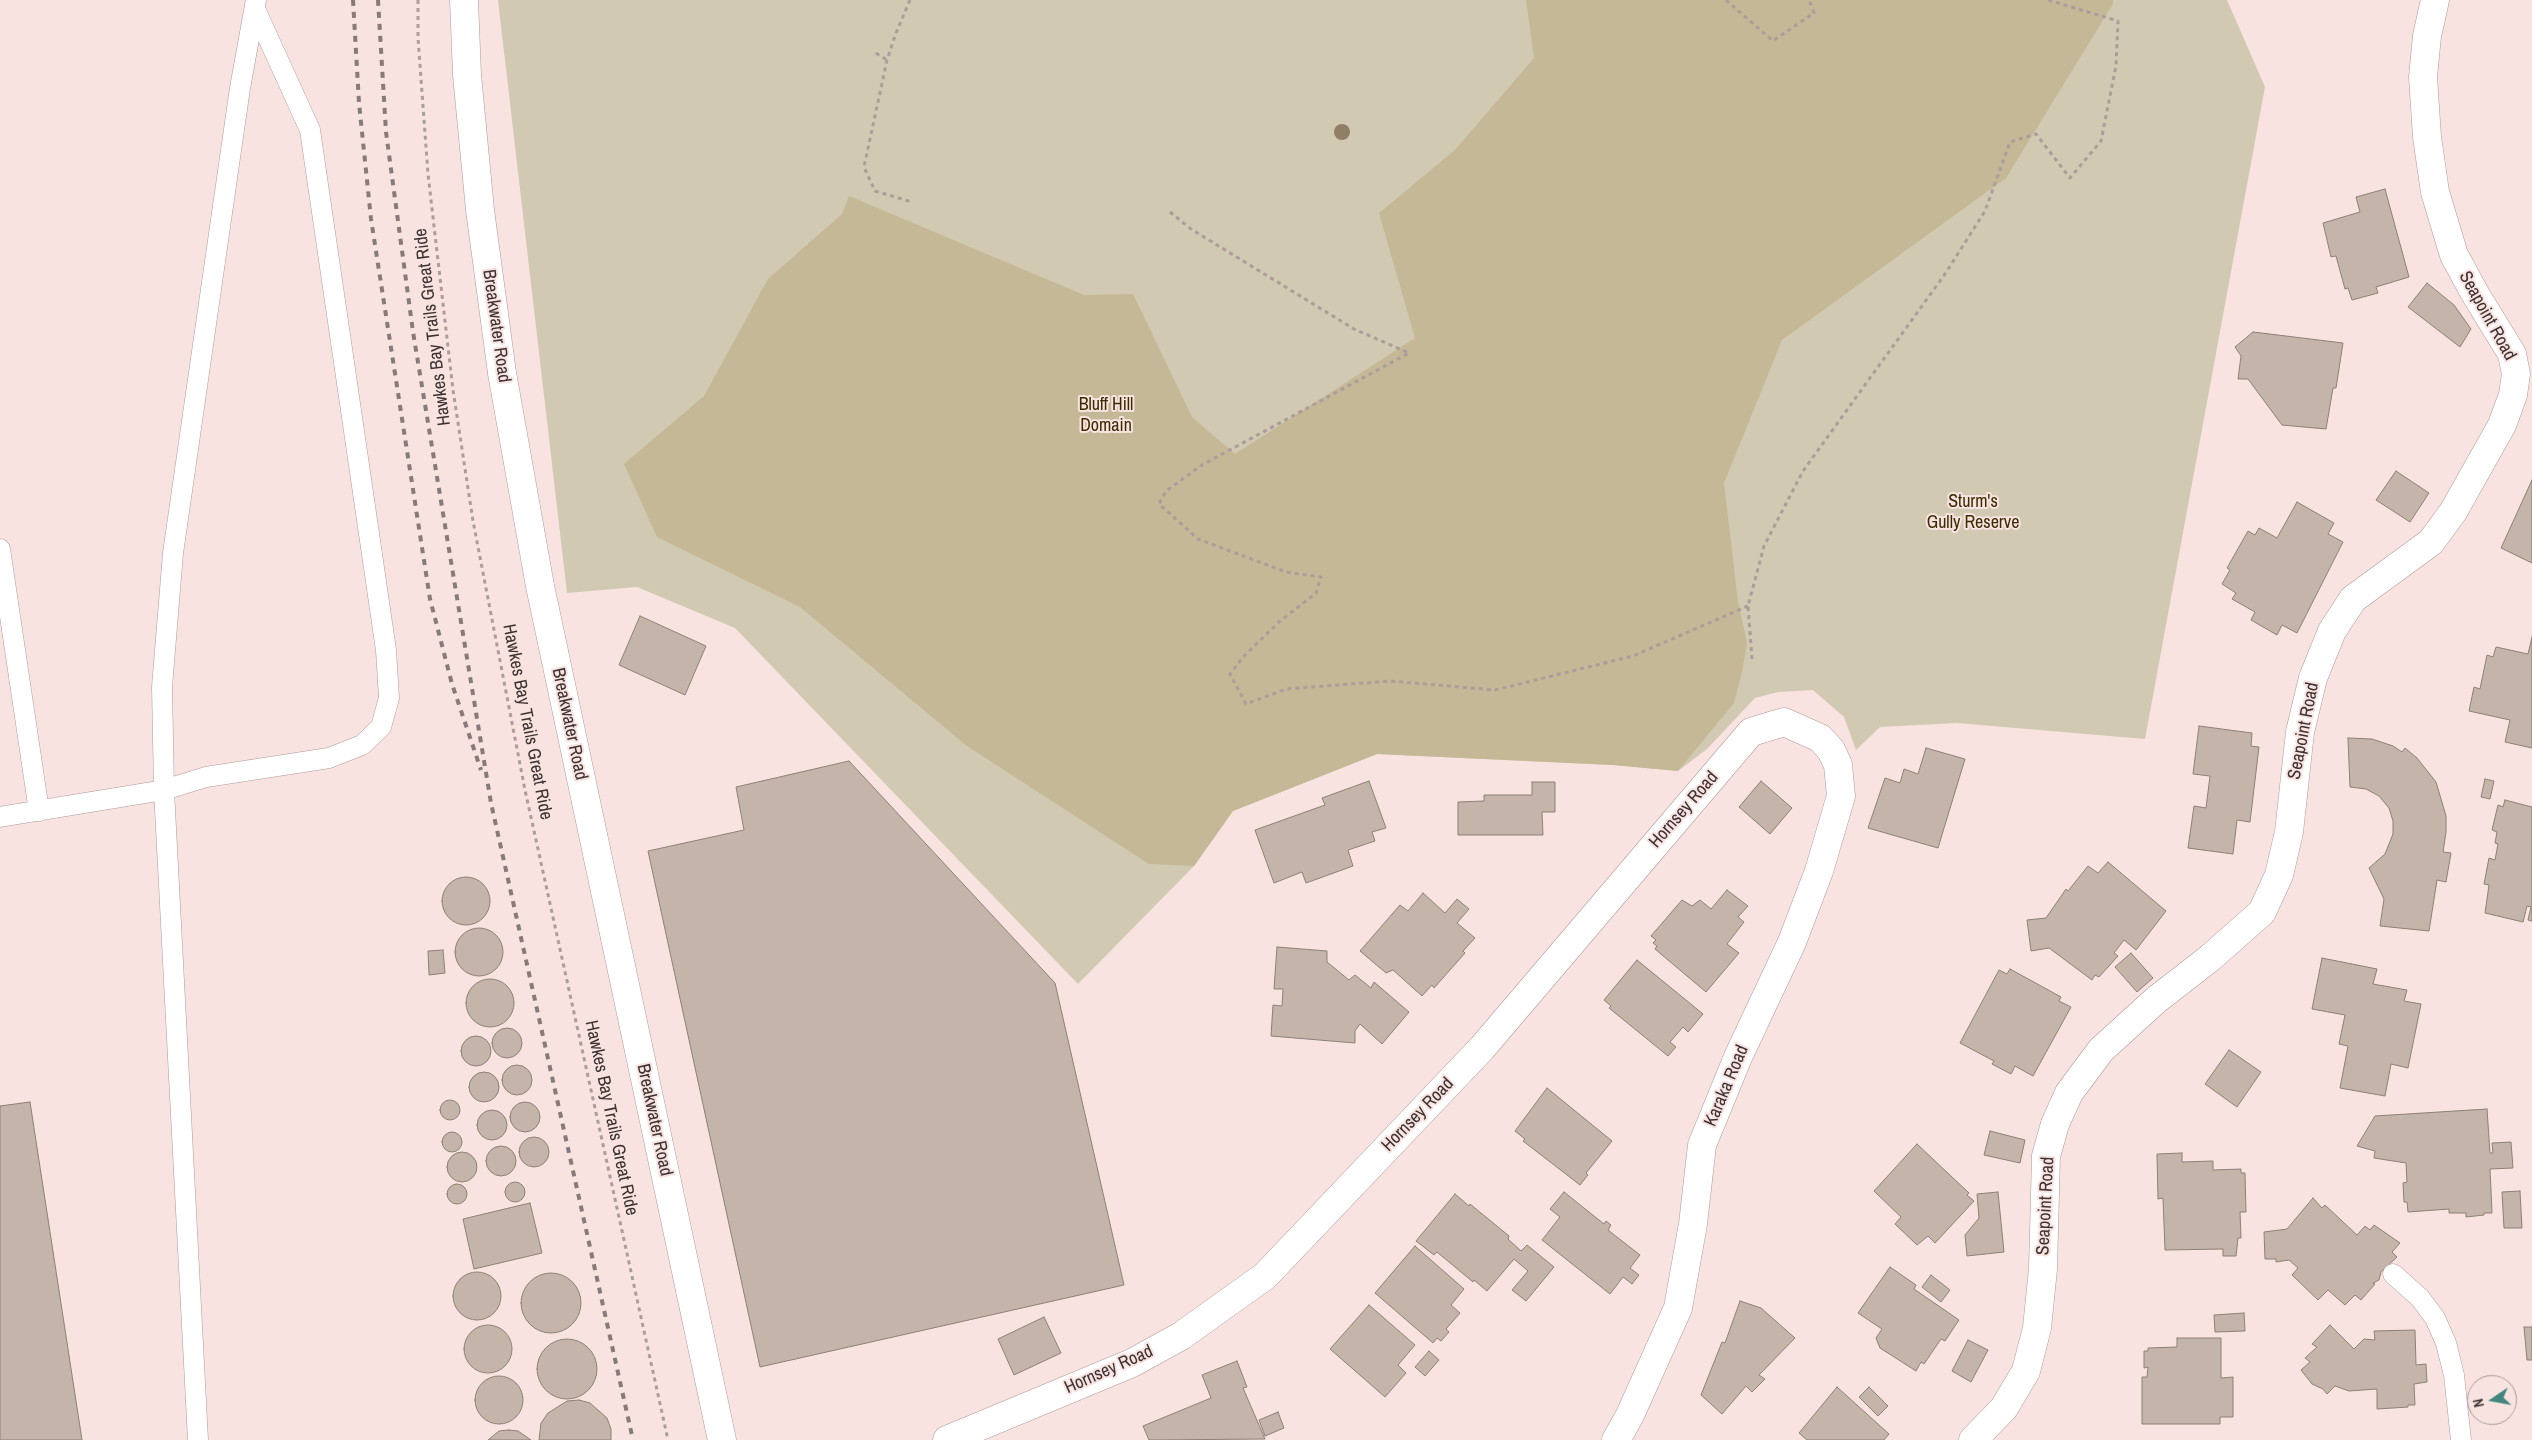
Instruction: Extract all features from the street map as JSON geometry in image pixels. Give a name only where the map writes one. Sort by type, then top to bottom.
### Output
[{"type":"main road","name":"Breakwater Road","points":[[464,0],[466,75],[480,210],[502,373],[538,577],[722,1440]]},
{"type":"main road","name":"Seapoint Road","points":[[1973,1440],[2004,1408],[2026,1371],[2037,1328],[2043,1269],[2046,1156],[2055,1124],[2069,1093],[2101,1050],[2156,1000],[2210,958],[2262,912],[2278,875],[2289,832],[2300,732],[2313,678],[2332,631],[2353,599],[2431,542],[2453,512],[2502,424],[2513,395],[2516,374],[2512,354],[2454,255],[2435,192],[2427,137],[2423,77],[2427,36],[2435,0]]},
{"type":"main road","name":"Hornsey Road","points":[[947,1440],[1132,1363],[1181,1336],[1265,1276],[1482,1048],[1751,732],[1784,722],[1820,738]]},
{"type":"main road","name":"Karaka Road","points":[[1616,1440],[1630,1415],[1678,1308],[1693,1224],[1702,1145],[1738,1057],[1792,942],[1819,871],[1841,796],[1838,765],[1831,750],[1820,738]]},
{"type":"lane","points":[[198,1440],[164,790],[162,688],[173,552],[238,98],[256,5]]},
{"type":"lane","points":[[0,818],[164,790],[206,777],[329,758],[362,745],[382,727],[389,698],[386,650],[310,130],[256,5]]},
{"type":"lane","points":[[0,549],[39,811]]},
{"type":"lane","points":[[2393,1274],[2420,1298],[2435,1318],[2446,1343],[2454,1376],[2461,1440]]},
{"type":"path","name":"Hawkes Bay Trails Great Ride","points":[[418,0],[418,38],[428,174],[453,390],[473,521],[526,790],[668,1440]]},
{"type":"path","points":[[910,0],[887,60],[864,167],[875,192],[912,202]]},
{"type":"path","points":[[1726,0],[1773,41],[1814,13],[1809,0]]},
{"type":"path","points":[[1752,659],[1748,606],[1764,546],[1803,471],[1945,274],[1985,211],[2010,142],[2036,134],[2070,178],[2101,140],[2116,66],[2118,22],[2048,0]]},
{"type":"path","points":[[876,53],[887,60]]},
{"type":"path","points":[[1170,212],[1191,230],[1354,328],[1409,353],[1202,465],[1166,491],[1159,504],[1198,539],[1286,572],[1321,576],[1316,593],[1279,622],[1244,656],[1230,674],[1246,704],[1286,689],[1390,681],[1495,690],[1633,656],[1748,606]]},
{"type":"green space","name":"Bluff Hill Domain","points":[[498,0],[2227,0],[2265,87],[2145,739],[1957,723],[1880,727],[1856,750],[1844,717],[1813,690],[1778,692],[1755,698],[1707,749],[1678,771],[1613,765],[1377,754],[1233,811],[1194,866],[1078,984],[735,628],[637,587],[567,593]]},
{"type":"green space","name":"Bluff Hill Domain","points":[[1526,0],[2113,0],[2113,4],[2006,178],[1782,340],[1724,483],[1738,602],[1747,643],[1742,672],[1734,703],[1678,771],[1613,765],[1377,754],[1233,811],[1194,866],[1149,864],[967,746],[800,607],[657,537],[624,464],[704,396],[768,279],[842,214],[849,196],[1084,295],[1133,294],[1192,417],[1235,454],[1415,338],[1379,213],[1455,150],[1534,58]]},
{"type":"building","points":[[2385,189],[2409,277],[2376,287],[2378,293],[2352,300],[2348,288],[2345,289],[2336,256],[2331,257],[2323,223],[2360,212],[2356,197]]},
{"type":"building","points":[[2427,283],[2454,305],[2471,329],[2460,347],[2408,307]]},
{"type":"building","points":[[2253,332],[2343,343],[2336,388],[2333,388],[2326,429],[2282,425],[2248,379],[2238,379],[2241,356],[2235,347]]},
{"type":"building","points":[[2396,471],[2429,493],[2410,522],[2376,500]]},
{"type":"building","points":[[2532,480],[2532,563],[2501,548]]},
{"type":"building","points":[[2297,502],[2334,523],[2328,534],[2343,542],[2297,633],[2282,625],[2277,635],[2251,620],[2255,612],[2232,599],[2236,593],[2222,584],[2230,570],[2227,568],[2248,531],[2255,535],[2259,528],[2277,538]]},
{"type":"building","points":[[640,616],[706,646],[685,695],[619,665]]},
{"type":"building","points":[[2532,637],[2532,748],[2505,742],[2510,720],[2469,711],[2474,687],[2480,689],[2487,655],[2493,657],[2496,647],[2528,654]]},
{"type":"building","points":[[2199,726],[2252,733],[2251,746],[2259,747],[2250,822],[2237,820],[2233,854],[2188,848],[2194,806],[2206,808],[2210,776],[2193,774]]},
{"type":"building","points":[[2348,738],[2372,739],[2393,746],[2402,752],[2405,748],[2417,758],[2436,782],[2446,816],[2443,852],[2451,853],[2446,882],[2437,880],[2429,931],[2380,926],[2384,899],[2369,868],[2385,854],[2393,834],[2393,821],[2389,808],[2379,796],[2366,789],[2350,787]]},
{"type":"building","points":[[1926,748],[1965,759],[1938,848],[1868,828],[1885,778],[1900,783],[1904,769],[1918,774]]},
{"type":"building","points":[[849,761],[1055,983],[1124,1285],[760,1367],[648,851],[744,830],[736,787]]},
{"type":"building","points":[[2485,779],[2494,781],[2490,799],[2481,797]]},
{"type":"building","points":[[1369,781],[1386,828],[1372,832],[1375,841],[1348,850],[1353,866],[1306,883],[1302,872],[1274,883],[1255,830],[1325,805],[1322,798]]},
{"type":"building","points":[[1761,781],[1792,808],[1770,834],[1739,807]]},
{"type":"building","points":[[1532,782],[1555,782],[1555,812],[1542,812],[1543,835],[1458,835],[1458,802],[1484,801],[1484,795],[1532,795]]},
{"type":"building","points":[[2505,800],[2532,807],[2532,921],[2528,920],[2531,907],[2527,906],[2523,922],[2485,913],[2489,885],[2484,884],[2489,858],[2495,860],[2498,844],[2495,843],[2497,832],[2492,830],[2498,805],[2503,807]]},
{"type":"building","points":[[2108,862],[2166,911],[2136,950],[2124,940],[2114,953],[2118,956],[2099,977],[2095,975],[2092,980],[2049,948],[2031,951],[2027,920],[2046,918],[2066,889],[2068,891],[2088,866],[2098,873]]},
{"type":"building","points":[[466,877],[475,879],[483,884],[488,892],[490,901],[488,910],[483,918],[475,923],[466,925],[457,923],[449,918],[444,910],[442,901],[444,892],[449,884],[457,879]]},
{"type":"building","points":[[1727,890],[1748,906],[1738,917],[1744,922],[1727,944],[1739,953],[1706,992],[1655,949],[1657,946],[1653,943],[1656,940],[1651,936],[1682,900],[1692,906],[1700,900],[1711,909]]},
{"type":"building","points":[[1423,893],[1445,913],[1457,899],[1469,909],[1457,923],[1475,938],[1463,951],[1465,953],[1434,988],[1432,985],[1422,996],[1393,970],[1386,973],[1360,951],[1400,905],[1408,911]]},
{"type":"building","points":[[479,928],[488,930],[496,935],[501,943],[503,952],[501,961],[496,969],[488,974],[479,976],[470,974],[462,969],[457,961],[455,952],[457,943],[462,935],[470,930]]},
{"type":"building","points":[[1277,947],[1327,951],[1327,962],[1349,980],[1355,975],[1371,988],[1374,982],[1409,1012],[1382,1044],[1360,1024],[1355,1031],[1355,1043],[1271,1036],[1273,1005],[1282,1006],[1283,989],[1274,989]]},
{"type":"building","points":[[443,950],[445,973],[429,975],[428,951]]},
{"type":"building","points":[[2131,953],[2153,978],[2137,992],[2115,967]]},
{"type":"building","points":[[2322,958],[2377,969],[2373,984],[2407,990],[2404,1001],[2421,1004],[2408,1068],[2391,1064],[2385,1096],[2340,1088],[2348,1046],[2339,1044],[2345,1015],[2312,1009]]},
{"type":"building","points":[[1637,960],[1703,1014],[1688,1032],[1683,1027],[1670,1042],[1676,1047],[1668,1056],[1609,1008],[1611,1006],[1604,1000]]},
{"type":"building","points":[[2010,969],[2061,997],[2059,1001],[2071,1007],[2033,1076],[2015,1066],[2011,1074],[1992,1064],[1994,1061],[1960,1043],[1999,970],[2007,974]]},
{"type":"building","points":[[490,979],[499,981],[507,986],[512,994],[514,1003],[512,1012],[507,1020],[499,1025],[490,1027],[481,1025],[473,1020],[468,1012],[466,1003],[468,994],[473,986],[481,981]]},
{"type":"building","points":[[507,1028],[518,1032],[522,1043],[518,1054],[507,1058],[496,1054],[492,1043],[496,1032]]},
{"type":"building","points":[[476,1036],[487,1040],[491,1051],[487,1062],[476,1066],[465,1062],[461,1051],[465,1040]]},
{"type":"building","points":[[2229,1050],[2261,1072],[2237,1107],[2205,1084]]},
{"type":"building","points":[[517,1065],[528,1069],[532,1080],[528,1091],[517,1095],[506,1091],[502,1080],[506,1069]]},
{"type":"building","points":[[484,1072],[495,1076],[499,1087],[495,1098],[484,1102],[473,1098],[469,1087],[473,1076]]},
{"type":"building","points":[[1547,1088],[1612,1141],[1586,1173],[1588,1175],[1580,1185],[1523,1141],[1525,1139],[1515,1131]]},
{"type":"building","points":[[450,1100],[457,1103],[460,1110],[457,1117],[450,1120],[443,1117],[440,1110],[443,1103]]},
{"type":"building","points":[[30,1102],[82,1440],[0,1440],[0,1106]]},
{"type":"building","points":[[525,1102],[536,1106],[540,1117],[536,1128],[525,1132],[514,1128],[510,1117],[514,1106]]},
{"type":"building","points":[[2487,1109],[2490,1153],[2493,1153],[2492,1143],[2511,1142],[2513,1168],[2490,1169],[2492,1213],[2466,1217],[2466,1213],[2449,1213],[2449,1209],[2408,1212],[2407,1202],[2404,1202],[2403,1183],[2407,1182],[2406,1163],[2374,1158],[2375,1151],[2357,1146],[2375,1116]]},
{"type":"building","points":[[492,1110],[503,1114],[507,1125],[503,1136],[492,1140],[481,1136],[477,1125],[481,1114]]},
{"type":"building","points":[[1990,1131],[2025,1140],[2020,1163],[1984,1155]]},
{"type":"building","points":[[452,1132],[459,1135],[462,1142],[459,1149],[452,1152],[445,1149],[442,1142],[445,1135]]},
{"type":"building","points":[[534,1137],[545,1141],[549,1152],[545,1163],[534,1167],[523,1163],[519,1152],[523,1141]]},
{"type":"building","points":[[1917,1144],[1969,1193],[1967,1195],[1974,1201],[1935,1243],[1928,1236],[1917,1245],[1895,1224],[1901,1217],[1874,1191]]},
{"type":"building","points":[[501,1146],[512,1150],[516,1161],[512,1172],[501,1176],[490,1172],[486,1161],[490,1150]]},
{"type":"building","points":[[462,1152],[473,1156],[477,1167],[473,1178],[462,1182],[451,1178],[447,1167],[451,1156]]},
{"type":"building","points":[[2182,1153],[2182,1162],[2213,1161],[2213,1170],[2241,1169],[2241,1173],[2245,1173],[2246,1212],[2240,1212],[2241,1238],[2238,1238],[2236,1256],[2223,1256],[2223,1249],[2165,1250],[2163,1198],[2158,1199],[2157,1154]]},
{"type":"building","points":[[515,1182],[522,1185],[525,1192],[522,1199],[515,1202],[508,1199],[505,1192],[508,1185]]},
{"type":"building","points":[[457,1184],[464,1187],[467,1194],[464,1201],[457,1204],[450,1201],[447,1194],[450,1187]]},
{"type":"building","points":[[2520,1191],[2522,1228],[2504,1228],[2502,1192]]},
{"type":"building","points":[[1564,1192],[1604,1224],[1606,1221],[1611,1225],[1608,1230],[1640,1255],[1630,1268],[1639,1275],[1632,1284],[1623,1277],[1610,1294],[1542,1240],[1560,1217],[1550,1209]]},
{"type":"building","points":[[1998,1192],[2004,1252],[1967,1256],[1965,1235],[1979,1218],[1977,1194]]},
{"type":"building","points":[[1455,1194],[1509,1236],[1508,1239],[1521,1251],[1527,1245],[1554,1267],[1526,1301],[1512,1290],[1528,1271],[1514,1259],[1487,1291],[1474,1280],[1473,1282],[1437,1252],[1434,1255],[1416,1241]]},
{"type":"building","points":[[2313,1198],[2322,1208],[2325,1205],[2357,1235],[2365,1226],[2370,1230],[2374,1225],[2400,1243],[2392,1252],[2397,1257],[2381,1272],[2379,1280],[2373,1283],[2375,1284],[2361,1300],[2355,1295],[2345,1305],[2328,1290],[2318,1300],[2292,1275],[2298,1268],[2289,1260],[2276,1262],[2276,1259],[2265,1259],[2264,1232],[2287,1229]]},
{"type":"building","points":[[530,1203],[542,1253],[474,1269],[463,1219]]},
{"type":"building","points":[[1415,1246],[1464,1289],[1451,1305],[1460,1313],[1446,1329],[1449,1332],[1441,1341],[1437,1338],[1433,1343],[1375,1293]]},
{"type":"building","points":[[1890,1267],[1916,1285],[1914,1289],[1959,1320],[1945,1341],[1941,1339],[1924,1364],[1921,1362],[1916,1371],[1880,1348],[1876,1338],[1882,1329],[1858,1313]]},
{"type":"building","points":[[472,1272],[482,1272],[494,1279],[501,1291],[501,1301],[494,1313],[482,1320],[472,1320],[464,1316],[457,1309],[453,1301],[453,1291],[457,1283],[464,1276]]},
{"type":"building","points":[[545,1273],[557,1273],[568,1278],[576,1286],[581,1297],[579,1315],[568,1328],[557,1333],[545,1333],[534,1328],[526,1320],[521,1309],[521,1297],[526,1286],[534,1278]]},
{"type":"building","points":[[1931,1275],[1950,1290],[1941,1302],[1922,1287]]},
{"type":"building","points":[[1740,1301],[1761,1308],[1795,1338],[1759,1375],[1765,1379],[1752,1392],[1746,1386],[1722,1414],[1701,1395],[1722,1342],[1725,1343]]},
{"type":"building","points":[[1369,1305],[1415,1345],[1398,1365],[1406,1373],[1385,1397],[1330,1349]]},
{"type":"building","points":[[2244,1313],[2245,1331],[2215,1332],[2214,1315]]},
{"type":"building","points":[[1044,1317],[1061,1353],[1014,1375],[998,1339]]},
{"type":"building","points":[[483,1325],[493,1325],[505,1332],[512,1344],[512,1354],[505,1366],[493,1373],[483,1373],[475,1369],[468,1362],[464,1354],[464,1344],[468,1336],[475,1329]]},
{"type":"building","points":[[2330,1325],[2354,1349],[2364,1339],[2375,1340],[2374,1331],[2415,1330],[2416,1365],[2426,1364],[2427,1382],[2414,1384],[2415,1405],[2377,1409],[2377,1389],[2349,1391],[2335,1386],[2327,1394],[2323,1389],[2312,1384],[2301,1370],[2310,1362],[2305,1358],[2317,1347],[2312,1344]]},
{"type":"building","points":[[2524,1327],[2532,1327],[2532,1360],[2527,1360]]},
{"type":"building","points":[[2177,1338],[2221,1338],[2221,1378],[2233,1377],[2233,1417],[2220,1417],[2220,1424],[2142,1424],[2142,1377],[2147,1377],[2148,1367],[2144,1368],[2144,1351],[2148,1351],[2148,1348],[2177,1347]]},
{"type":"building","points":[[561,1339],[573,1339],[584,1344],[592,1352],[597,1363],[595,1381],[584,1394],[573,1399],[561,1399],[550,1394],[542,1386],[537,1375],[537,1363],[542,1352],[550,1344]]},
{"type":"building","points":[[1968,1340],[1988,1350],[1971,1382],[1952,1371]]},
{"type":"building","points":[[1429,1351],[1439,1360],[1425,1376],[1415,1367]]},
{"type":"building","points":[[1237,1361],[1247,1387],[1243,1388],[1265,1439],[1149,1440],[1143,1426],[1211,1398],[1202,1375]]},
{"type":"building","points":[[494,1376],[504,1376],[516,1383],[523,1395],[523,1405],[516,1417],[504,1424],[494,1424],[486,1420],[479,1413],[475,1405],[475,1395],[479,1387],[486,1380]]},
{"type":"building","points":[[1837,1387],[1889,1434],[1884,1440],[1807,1440],[1799,1433]]},
{"type":"building","points":[[1869,1387],[1888,1406],[1878,1416],[1859,1397]]},
{"type":"building","points":[[579,1400],[590,1403],[607,1418],[611,1429],[611,1440],[539,1440],[541,1423],[548,1413],[567,1401]]},
{"type":"building","points":[[1278,1412],[1284,1428],[1265,1436],[1259,1420]]},
{"type":"building","points":[[499,1431],[518,1431],[531,1440],[488,1440]]},
{"type":"railway","points":[[353,0],[359,103],[371,219],[430,599],[452,684],[481,770]]},
{"type":"railway","points":[[378,0],[386,132],[413,332],[491,803],[633,1440]]},
{"type":"park label","name":"Sturm's Gully Reserve","points":[[1973,512]]}]
